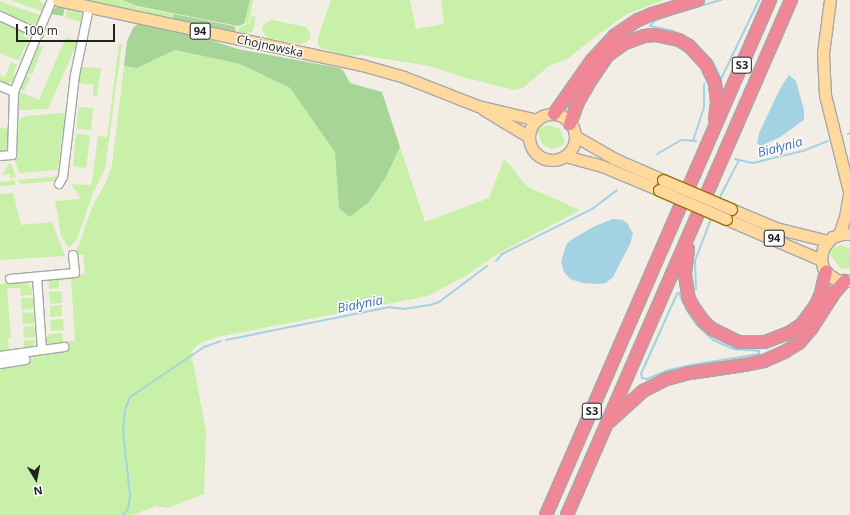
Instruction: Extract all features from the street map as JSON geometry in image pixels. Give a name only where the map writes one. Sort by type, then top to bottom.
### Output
[{"type":"highway","points":[[554,114],[592,60],[614,36],[638,20],[652,14],[698,0]]},
{"type":"highway","name":"S3","points":[[546,515],[770,0]]},
{"type":"highway","name":"S3","points":[[567,515],[791,0]]},
{"type":"highway","points":[[570,124],[585,90],[607,56],[625,43],[644,36],[655,35],[679,40],[690,47],[706,64],[715,83],[717,103],[714,129]]},
{"type":"highway","points":[[692,227],[685,275],[689,299],[704,322],[720,334],[734,340],[753,343],[765,342],[789,333],[802,324],[812,310],[821,293],[826,272]]},
{"type":"highway","points":[[606,426],[643,392],[667,379],[690,373],[764,361],[786,351],[799,343],[812,329],[835,292],[847,281]]},
{"type":"main road","name":"Chojnowska","points":[[58,0],[89,8],[362,65],[419,82],[478,106],[537,120]]},
{"type":"main road","points":[[830,0],[823,53],[825,95],[850,194],[845,217],[838,235]]},
{"type":"main road","name":"Chojnowska","points":[[478,106],[529,137]]},
{"type":"main road","points":[[529,137],[530,129],[537,120],[544,116],[554,114],[563,117],[570,124],[574,136],[572,147],[565,156]]},
{"type":"main road","name":"94","points":[[574,136],[661,185]]},
{"type":"main road","name":"94","points":[[529,137],[531,148],[540,157],[554,160],[565,156],[661,185],[728,214],[821,260]]},
{"type":"main road","name":"94","points":[[728,214],[828,241]]},
{"type":"main road","points":[[847,281],[833,278],[826,272],[821,260],[823,248],[828,241],[838,235],[850,234]]},
{"type":"street","points":[[0,156],[12,155],[14,92],[52,0]]},
{"type":"street","points":[[59,184],[63,178],[75,75],[89,8]]},
{"type":"street","points":[[0,16],[39,34]]},
{"type":"street","points":[[0,86],[14,92]]},
{"type":"street","points":[[10,279],[75,273],[73,255]]},
{"type":"street","points":[[37,277],[42,350]]},
{"type":"street","points":[[0,356],[64,347]]},
{"type":"street","points":[[0,364],[26,360]]},
{"type":"green space","points":[[9,0],[39,0],[46,7],[44,12]]},
{"type":"green space","points":[[74,0],[123,0],[137,6],[133,14]]},
{"type":"green space","points":[[123,0],[250,0],[244,24],[238,26],[137,6]]},
{"type":"green space","points":[[250,0],[253,0],[249,22],[244,24]]},
{"type":"green space","points":[[331,0],[410,0],[416,29],[444,24],[441,0],[664,0],[627,14],[566,60],[550,65],[523,88],[514,90],[466,78],[429,66],[361,55],[346,56],[321,48],[318,45],[318,38]]},
{"type":"green space","points":[[0,1],[44,16],[37,28],[35,28],[0,14]]},
{"type":"green space","points":[[57,7],[65,8],[63,16],[51,14],[51,11]]},
{"type":"green space","points":[[138,7],[174,14],[173,16],[177,20],[223,30],[134,14]]},
{"type":"green space","points":[[67,8],[82,13],[84,15],[83,22],[66,18]]},
{"type":"green space","points":[[174,14],[234,26],[236,30],[233,32],[177,20],[173,17]]},
{"type":"green space","points":[[251,16],[256,17],[253,31],[247,34],[238,32],[239,27],[250,23]]},
{"type":"green space","points":[[0,18],[31,32],[19,61],[0,53]]},
{"type":"green space","points":[[272,20],[306,27],[310,32],[310,39],[305,43],[299,44],[267,38],[262,27],[267,22]]},
{"type":"green space","points":[[138,24],[194,35],[238,49],[339,68],[343,70],[350,83],[382,92],[400,147],[386,177],[369,202],[350,217],[339,208],[335,152],[290,88],[240,64],[175,50],[137,68],[124,66],[127,41],[133,28]]},
{"type":"green space","points":[[66,37],[78,41],[48,109],[20,110],[17,108],[18,91],[39,100]]},
{"type":"green space","points":[[119,44],[122,44],[105,169],[93,193],[77,239],[69,248],[61,236],[55,201],[81,199],[71,184],[91,185],[98,136],[107,137]]},
{"type":"green space","points":[[39,46],[43,47],[32,75],[27,73]]},
{"type":"green space","points":[[175,50],[240,64],[290,88],[336,152],[339,208],[369,202],[386,177],[400,147],[425,222],[489,198],[504,159],[521,180],[530,188],[580,210],[499,253],[467,275],[428,296],[217,337],[199,344],[191,351],[206,432],[204,494],[168,508],[156,506],[132,515],[0,515],[0,365],[33,361],[33,357],[41,352],[70,348],[69,343],[49,345],[45,339],[49,334],[62,333],[63,341],[75,341],[71,279],[59,281],[59,288],[49,289],[48,279],[85,274],[83,255],[77,255],[76,252],[94,203],[106,182],[112,166],[124,66],[137,68]]},
{"type":"green space","points":[[11,62],[17,65],[13,75],[16,76],[14,81],[8,84],[0,83],[0,75],[5,77]]},
{"type":"green space","points":[[81,67],[101,68],[97,96],[93,96],[93,85],[79,83]]},
{"type":"green space","points":[[26,75],[31,77],[24,91],[20,89]]},
{"type":"green space","points":[[79,107],[93,108],[91,130],[76,129]]},
{"type":"green space","points":[[60,113],[65,114],[67,117],[67,129],[62,134],[58,170],[19,173],[14,158],[16,158],[18,120],[26,116]]},
{"type":"green space","points":[[548,125],[560,129],[565,142],[562,146],[552,149],[543,145],[537,132],[540,128]]},
{"type":"green space","points":[[0,128],[11,129],[9,147],[0,155]]},
{"type":"green space","points":[[76,134],[86,134],[90,137],[86,168],[73,166]]},
{"type":"green space","points":[[9,163],[12,165],[16,177],[10,178],[10,174],[2,175]]},
{"type":"green space","points":[[58,176],[56,181],[20,184],[19,180]]},
{"type":"green space","points":[[15,180],[15,185],[0,186],[0,182]]},
{"type":"green space","points":[[13,193],[21,225],[52,222],[65,256],[0,260],[0,194]]},
{"type":"green space","points":[[841,245],[850,249],[850,269],[840,268],[829,253],[833,248]]},
{"type":"green space","points":[[26,283],[32,289],[32,295],[21,296],[20,288],[7,288],[11,337],[8,338],[9,351],[0,351],[0,284]]},
{"type":"green space","points":[[61,291],[62,303],[50,304],[49,292]]},
{"type":"green space","points":[[21,298],[33,298],[34,309],[22,310]]},
{"type":"green space","points":[[62,305],[62,316],[50,317],[50,306]]},
{"type":"green space","points":[[33,312],[35,323],[23,324],[22,313]]},
{"type":"green space","points":[[63,319],[64,330],[51,331],[50,320]]},
{"type":"green space","points":[[34,326],[36,337],[24,338],[23,327]]},
{"type":"green space","points":[[24,341],[36,341],[33,346],[24,349]]},
{"type":"water","points":[[789,75],[796,81],[804,110],[804,120],[780,137],[761,146],[757,143],[759,133],[781,87]]},
{"type":"water","points":[[613,219],[623,220],[628,224],[633,234],[630,244],[613,277],[606,283],[600,284],[583,283],[570,279],[564,272],[561,262],[566,245],[571,240],[595,226]]},
{"type":"waterway","points":[[686,10],[722,0]]},
{"type":"waterway","points":[[721,79],[759,0]]},
{"type":"waterway","points":[[675,13],[654,21],[650,26],[673,31],[692,40],[713,62],[721,79]]},
{"type":"waterway","points":[[693,141],[704,107],[704,84]]},
{"type":"waterway","name":"Białynia","points":[[657,154],[681,140],[696,141]]},
{"type":"waterway","name":"Białynia","points":[[735,159],[753,163],[803,151],[828,141]]},
{"type":"waterway","points":[[719,199],[739,160]]},
{"type":"waterway","name":"Białynia","points":[[496,261],[502,254],[592,209],[617,190]]},
{"type":"waterway","points":[[696,289],[695,261],[712,216]]},
{"type":"waterway","name":"Białynia","points":[[226,340],[389,307],[404,309],[430,305],[439,302],[487,266]]},
{"type":"waterway","points":[[679,293],[686,309],[696,324],[713,340],[733,349],[759,351],[759,354],[692,365],[669,370],[647,379],[642,378],[641,374],[677,294],[678,293],[681,293]]},
{"type":"waterway","name":"Białynia","points":[[123,515],[128,509],[130,496],[123,431],[125,410],[130,397],[204,347],[221,341]]}]
